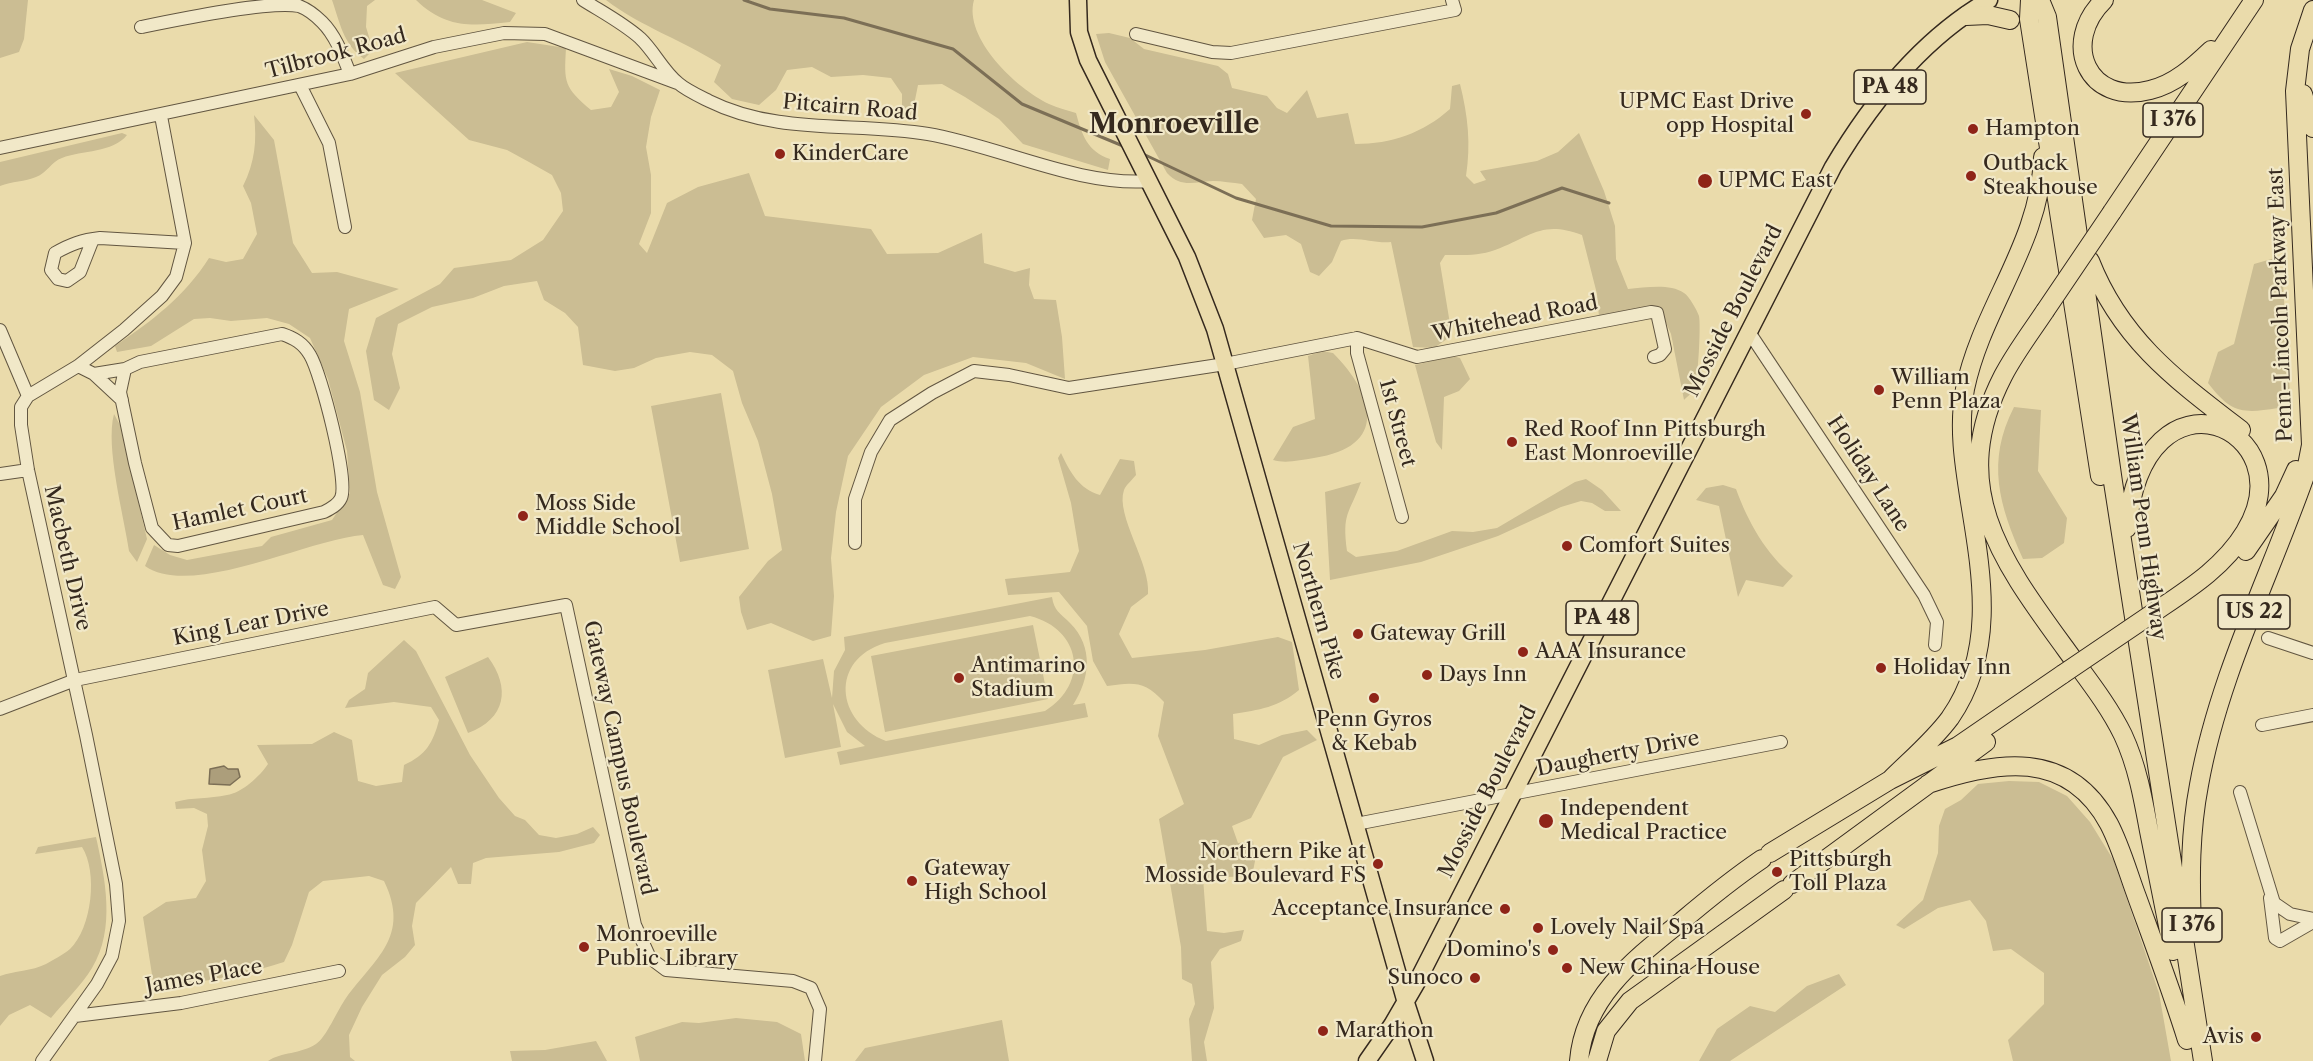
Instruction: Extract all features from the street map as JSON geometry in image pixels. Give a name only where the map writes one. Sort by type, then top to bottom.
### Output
[{"type":"highway","points":[[1966,16],[1976,0]]},
{"type":"highway","name":"William Penn Highway","points":[[2030,0],[2029,19],[2032,43],[2152,795],[2190,1061]]},
{"type":"highway","name":"William Penn Highway","points":[[2040,0],[2047,16],[2124,557],[2203,1061]]},
{"type":"highway","points":[[2104,0],[2086,24],[2082,38],[2082,51],[2093,77],[2104,86],[2118,91],[2149,91],[2174,81],[2191,69],[2235,29]]},
{"type":"highway","name":"I 376","points":[[1980,478],[1982,438],[1993,399],[2010,363],[2254,0]]},
{"type":"highway","name":"Penn-Lincoln Parkway East","points":[[2195,1014],[2190,889],[2192,836],[2199,785],[2219,705],[2305,476],[2311,444],[2295,106],[2297,63],[2313,10]]},
{"type":"highway","points":[[1966,16],[1988,15],[2010,20]]},
{"type":"highway","points":[[2297,63],[2307,115],[2313,128]]},
{"type":"highway","points":[[1979,556],[1962,449],[1963,401],[1976,352],[2030,229],[2042,175],[2044,119]]},
{"type":"highway","points":[[2079,230],[2103,291],[2134,338],[2167,372],[2248,436],[2260,453],[2267,473],[2268,488],[2259,533]]},
{"type":"highway","points":[[1597,1061],[1606,1031],[1630,1001],[2065,681],[2154,619],[2223,577],[2259,533],[2294,476],[2302,443],[2310,389]]},
{"type":"highway","points":[[2124,557],[2133,486],[2141,466],[2154,446],[2178,429],[2199,424],[2220,428],[2242,441],[2253,456],[2259,475],[2258,501],[2251,522],[2233,549],[2215,568],[2154,619]]},
{"type":"highway","points":[[1890,780],[1941,729],[1957,706],[1969,681],[1977,655],[1983,621],[1979,556],[1980,478]]},
{"type":"highway","points":[[1980,478],[1986,513],[2001,555],[2022,589],[2108,709],[2127,744],[2140,788],[2173,951]]},
{"type":"highway","points":[[1579,1061],[1588,1022],[1598,1003],[1617,978],[1658,941],[1766,856],[1890,780],[1958,746],[2065,681]]},
{"type":"highway","points":[[1928,784],[1995,765],[2023,765],[2061,777],[2093,801],[2116,840],[2187,1040]]},
{"type":"main road","name":"Northern Pike","points":[[1078,0],[1077,18],[1083,45],[1186,257],[1215,329],[1406,1004],[1425,1061]]},
{"type":"main road","name":"Mosside Boulevard","points":[[1367,1061],[1406,1004],[1833,167],[1859,125],[1903,73],[1966,16],[1989,0]]},
{"type":"main road","points":[[2010,20],[2022,29],[2032,43]]},
{"type":"street","name":"Pitcairn Road","points":[[583,0],[638,37],[677,83],[710,102],[741,114],[773,122],[926,134],[960,140],[1119,183],[1150,181]]},
{"type":"street","points":[[141,27],[254,7],[283,4],[298,6],[316,17],[331,32],[350,74]]},
{"type":"street","points":[[1136,34],[1212,52],[1231,53],[1453,5]]},
{"type":"street","name":"Tilbrook Road","points":[[0,148],[161,116],[350,74],[466,39],[504,33],[545,34],[677,83]]},
{"type":"street","points":[[300,85],[328,143],[345,227]]},
{"type":"street","points":[[0,330],[28,396],[78,366],[162,296],[176,277],[185,243],[161,116]]},
{"type":"street","points":[[93,239],[185,243]]},
{"type":"street","name":"Whitehead Road","points":[[855,543],[855,499],[871,452],[891,420],[932,393],[974,371],[1009,375],[1069,388],[1225,364],[1357,339],[1417,357],[1650,312],[1657,313],[1665,349],[1660,355],[1654,357]]},
{"type":"street","name":"Holiday Lane","points":[[1749,332],[1924,595],[1937,622],[1935,645]]},
{"type":"street","name":"Hamlet Court","points":[[94,374],[125,369],[140,362],[282,334],[294,338],[311,357],[324,390],[341,470],[343,490],[341,499],[324,512],[178,546],[168,545],[152,528],[120,392],[125,369]]},
{"type":"street","name":"1st Street","points":[[1357,339],[1357,353],[1402,517]]},
{"type":"street","points":[[78,366],[94,374],[122,400]]},
{"type":"street","name":"Macbeth Drive","points":[[28,396],[21,407],[21,424],[28,470],[75,680],[116,884],[119,921],[112,956],[75,1016],[42,1061]]},
{"type":"street","points":[[0,474],[28,470]]},
{"type":"street","name":"Gateway Campus Boulevard","points":[[435,607],[456,625],[566,605],[635,925],[650,958],[666,970],[793,981],[811,988],[820,1009],[815,1061]]},
{"type":"street","name":"King Lear Drive","points":[[0,709],[75,680],[435,607]]},
{"type":"street","points":[[2268,638],[2313,653]]},
{"type":"street","points":[[2262,725],[2313,715]]},
{"type":"street","name":"Daugherty Drive","points":[[1356,825],[1781,742]]},
{"type":"street","points":[[2240,792],[2269,893],[2275,938],[2280,941],[2287,940],[2313,920]]},
{"type":"street","points":[[2269,893],[2280,908],[2313,920]]},
{"type":"street","name":"James Place","points":[[75,1016],[181,1003],[339,971]]},
{"type":"shaded area","points":[[0,0],[28,0],[24,39],[19,52],[0,58]]},
{"type":"shaded area","points":[[332,0],[375,0],[367,6],[366,27],[373,50],[364,59],[347,40]]},
{"type":"shaded area","points":[[416,0],[482,0],[516,13],[510,22],[460,23],[438,16]]},
{"type":"shaded area","points":[[606,0],[974,0],[973,15],[977,30],[984,46],[995,61],[1008,75],[1036,97],[1076,113],[1091,147],[1110,159],[1108,170],[1023,144],[999,119],[942,84],[918,85],[912,115],[902,117],[902,94],[891,78],[863,75],[831,77],[812,67],[787,70],[776,90],[759,105],[732,99],[714,82],[721,65],[634,18]]},
{"type":"shaded area","points":[[1109,33],[1130,38],[1144,49],[1218,66],[1228,74],[1232,88],[1267,96],[1277,108],[1287,113],[1307,90],[1317,118],[1348,113],[1355,144],[1382,142],[1406,136],[1429,125],[1450,109],[1452,86],[1460,84],[1468,130],[1466,176],[1474,184],[1486,180],[1480,171],[1537,161],[1558,152],[1579,133],[1604,191],[1615,226],[1616,259],[1628,289],[1657,287],[1678,290],[1688,297],[1698,313],[1699,353],[1694,390],[1684,400],[1671,334],[1660,309],[1599,317],[1597,294],[1582,235],[1557,229],[1537,232],[1483,253],[1445,255],[1440,263],[1450,324],[1447,339],[1434,348],[1413,347],[1391,242],[1353,239],[1341,241],[1332,262],[1319,276],[1310,272],[1301,244],[1286,235],[1264,238],[1252,220],[1256,199],[1242,184],[1213,181],[1188,183],[1172,178],[1167,173],[1105,62],[1096,34]]},
{"type":"shaded area","points":[[527,42],[566,48],[565,69],[568,84],[575,96],[591,110],[611,107],[619,92],[609,69],[632,76],[660,90],[651,117],[646,147],[651,175],[651,213],[639,244],[647,253],[667,203],[698,187],[749,173],[765,216],[871,229],[887,254],[938,253],[982,233],[984,263],[1015,272],[1030,268],[1029,285],[1034,299],[1056,300],[1065,379],[1026,363],[973,357],[924,375],[881,407],[848,456],[836,512],[831,558],[834,596],[831,636],[813,641],[771,623],[747,630],[739,597],[768,561],[782,550],[772,494],[758,441],[742,403],[733,371],[712,355],[690,352],[656,358],[634,368],[615,371],[583,365],[578,327],[565,313],[544,300],[537,281],[504,286],[473,298],[432,307],[398,324],[392,354],[400,388],[389,410],[374,400],[366,351],[376,318],[440,284],[454,268],[511,260],[543,240],[563,211],[561,193],[552,175],[507,150],[469,140],[395,73]]},
{"type":"shaded area","points":[[254,115],[274,140],[293,243],[312,273],[337,272],[399,289],[349,309],[344,341],[360,392],[377,492],[401,577],[395,589],[383,585],[363,535],[340,539],[220,572],[191,576],[165,574],[145,566],[154,545],[170,555],[187,560],[262,546],[271,537],[332,520],[350,493],[347,451],[328,379],[310,338],[289,324],[267,318],[231,321],[210,318],[194,319],[151,346],[117,352],[115,346],[167,307],[200,272],[209,258],[226,262],[243,259],[257,234],[251,203],[243,186],[254,151]]},
{"type":"shaded area","points":[[122,133],[127,135],[114,145],[70,155],[55,162],[36,177],[0,186],[0,162]]},
{"type":"shaded area","points":[[2275,258],[2283,284],[2290,394],[2278,408],[2246,411],[2231,406],[2208,383],[2218,352],[2234,344],[2254,264]]},
{"type":"shaded area","points":[[1322,351],[1333,353],[1358,386],[1365,402],[1367,417],[1364,431],[1355,443],[1338,452],[1293,461],[1273,460],[1293,427],[1315,419],[1308,356]]},
{"type":"shaded area","points":[[1453,356],[1460,358],[1470,379],[1459,391],[1444,397],[1442,450],[1436,442],[1415,365]]},
{"type":"shaded area","points":[[721,393],[749,549],[680,562],[651,406]]},
{"type":"shaded area","points":[[2014,407],[2041,410],[2038,471],[2067,518],[2064,543],[2042,558],[2023,559],[2002,502],[1998,465],[2000,446]]},
{"type":"shaded area","points":[[114,414],[120,425],[147,539],[137,562],[129,551],[113,463]]},
{"type":"shaded area","points":[[1061,453],[1081,484],[1086,489],[1100,495],[1120,459],[1134,461],[1136,475],[1124,490],[1124,513],[1144,569],[1148,594],[1131,607],[1119,634],[1132,658],[1205,650],[1278,637],[1292,642],[1299,690],[1276,704],[1233,714],[1234,739],[1259,745],[1282,735],[1307,730],[1317,740],[1283,757],[1251,818],[1232,826],[1238,843],[1253,841],[1255,861],[1252,876],[1203,878],[1207,931],[1224,933],[1244,930],[1241,941],[1220,949],[1211,962],[1214,1008],[1204,1042],[1207,1061],[1192,1061],[1189,1019],[1195,1004],[1192,984],[1182,979],[1181,947],[1159,819],[1184,804],[1158,736],[1164,702],[1151,690],[1138,685],[1107,686],[1093,661],[1087,626],[1059,592],[1008,595],[1005,579],[1070,572],[1079,551],[1071,503],[1058,458]]},
{"type":"shaded area","points":[[1586,479],[1602,490],[1621,511],[1605,511],[1592,503],[1581,501],[1561,507],[1498,536],[1421,562],[1330,580],[1325,492],[1361,482],[1345,528],[1347,551],[1356,557],[1397,551],[1452,531],[1473,532],[1497,528],[1575,482]]},
{"type":"shaded area","points":[[1723,485],[1736,489],[1746,513],[1766,548],[1793,576],[1783,587],[1746,580],[1738,597],[1719,506],[1696,500],[1706,488]]},
{"type":"shaded area","points":[[1052,597],[1056,609],[1078,632],[1083,642],[1087,663],[1086,674],[1073,705],[1085,703],[1088,717],[840,765],[837,752],[865,746],[847,732],[833,704],[841,747],[785,758],[768,670],[823,659],[832,698],[834,671],[845,650],[844,637]],"holes":[[[1030,616],[1047,623],[1060,632],[1069,644],[1074,658],[1069,686],[1045,711],[886,741],[869,732],[857,720],[849,706],[846,691],[848,676],[854,663],[867,651],[885,643]]]},
{"type":"shaded area","name":"Antimarino Stadium","points":[[1033,625],[1048,699],[885,732],[871,656]]},
{"type":"shaded area","points":[[404,640],[416,651],[470,755],[499,798],[515,816],[525,820],[539,835],[556,838],[577,834],[593,827],[600,835],[594,843],[559,852],[486,858],[473,863],[471,884],[458,884],[451,867],[416,903],[412,926],[415,945],[405,957],[382,975],[362,1007],[349,1035],[350,1057],[355,1061],[268,1061],[310,1047],[324,1036],[346,998],[386,946],[394,917],[391,900],[384,881],[369,876],[323,881],[309,892],[292,945],[284,962],[237,975],[199,982],[153,981],[143,917],[166,902],[196,898],[206,881],[202,850],[208,826],[207,814],[194,808],[176,809],[175,802],[233,794],[244,787],[255,779],[268,764],[257,745],[312,744],[334,732],[352,740],[358,781],[376,786],[402,782],[404,765],[418,757],[428,747],[434,735],[439,720],[431,707],[394,702],[345,708],[349,700],[365,689],[368,673]]},
{"type":"shaded area","points":[[488,657],[500,680],[501,701],[490,720],[468,733],[445,677]]},
{"type":"shaded area","points":[[224,766],[228,769],[238,769],[240,777],[230,785],[209,784],[210,769]]},
{"type":"shaded area","points":[[2009,781],[2039,782],[2067,796],[2090,822],[2114,861],[2159,993],[2171,1061],[2013,1061],[2008,1040],[2044,1004],[2044,973],[2011,949],[1993,951],[1986,921],[1970,900],[1938,908],[1904,929],[1896,925],[1923,900],[1938,853],[1939,826],[1945,809],[1961,800],[1978,784]]},
{"type":"shaded area","points":[[96,837],[103,869],[106,920],[104,937],[92,968],[78,988],[51,1018],[30,1005],[9,1015],[0,1026],[0,976],[41,966],[70,949],[77,940],[88,914],[90,871],[82,847],[35,854],[38,847]]},
{"type":"shaded area","points":[[1839,974],[1846,985],[1730,1061],[1699,1061],[1717,1029],[1750,1006],[1775,1012],[1807,986]]},
{"type":"shaded area","points":[[736,1018],[777,1022],[801,1034],[805,1061],[640,1061],[635,1037],[682,1022],[699,1023]]},
{"type":"shaded area","points":[[1002,1020],[1009,1061],[855,1061],[865,1048]]},
{"type":"shaded area","points":[[596,1041],[607,1061],[512,1061],[510,1051],[545,1050]]},
{"type":"waterway","points":[[744,0],[770,9],[844,18],[953,49],[1022,104],[1123,146]]},
{"type":"waterway","points":[[1141,153],[1236,198],[1331,226],[1422,227],[1496,213],[1562,188],[1609,203]]},
{"type":"place","name":"UPMC East Drive opp Hospital","points":[[1806,114]]},
{"type":"place","name":"Hampton","points":[[1973,129]]},
{"type":"place","name":"KinderCare","points":[[780,154]]},
{"type":"place","name":"Outback Steakhouse","points":[[1971,176]]},
{"type":"place","name":"UPMC East","points":[[1705,181]]},
{"type":"place","name":"William Penn Plaza","points":[[1879,390]]},
{"type":"place","name":"Red Roof Inn Pittsburgh East Monroeville","points":[[1512,442]]},
{"type":"place","name":"Moss Side Middle School","points":[[523,516]]},
{"type":"place","name":"Comfort Suites","points":[[1567,546]]},
{"type":"place","name":"Gateway Grill","points":[[1358,634]]},
{"type":"place","name":"AAA Insurance","points":[[1523,652]]},
{"type":"place","name":"Holiday Inn","points":[[1881,668]]},
{"type":"place","name":"Days Inn","points":[[1427,675]]},
{"type":"place","name":"Antimarino Stadium","points":[[959,678]]},
{"type":"place","name":"Penn Gyros & Kebab","points":[[1374,698]]},
{"type":"place","name":"Independent Medical Practice","points":[[1546,821]]},
{"type":"place","name":"Northern Pike at Mosside Boulevard FS","points":[[1378,864]]},
{"type":"place","name":"Pittsburgh Toll Plaza","points":[[1777,872]]},
{"type":"place","name":"Gateway High School","points":[[912,881]]},
{"type":"place","name":"Acceptance Insurance","points":[[1505,909]]},
{"type":"place","name":"Lovely Nail Spa","points":[[1538,928]]},
{"type":"place","name":"Monroeville Public Library","points":[[584,947]]},
{"type":"place","name":"Domino's","points":[[1553,950]]},
{"type":"place","name":"New China House","points":[[1567,968]]},
{"type":"place","name":"Sunoco","points":[[1475,978]]},
{"type":"place","name":"Marathon","points":[[1323,1031]]},
{"type":"place","name":"Avis","points":[[2256,1037]]},
{"type":"district","name":"Monroeville","points":[[1174,125]]}]
